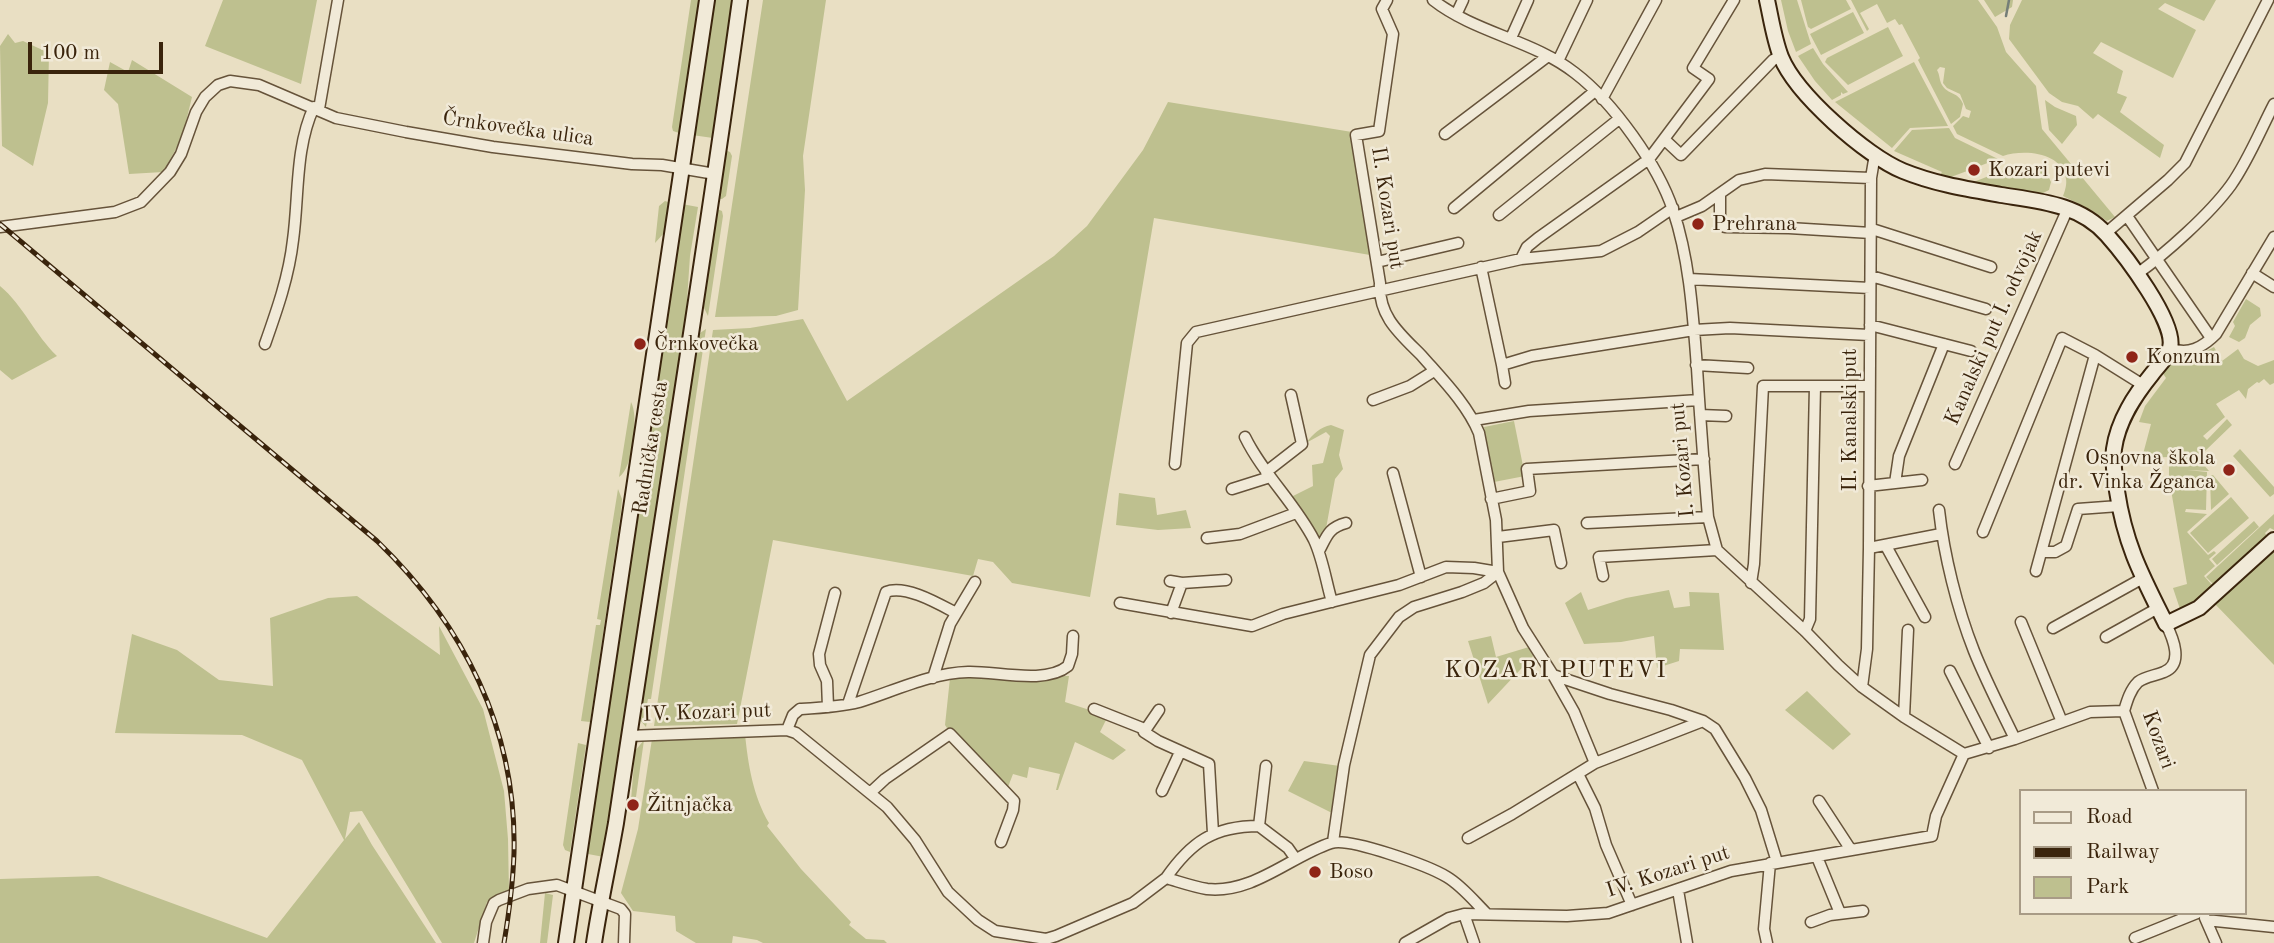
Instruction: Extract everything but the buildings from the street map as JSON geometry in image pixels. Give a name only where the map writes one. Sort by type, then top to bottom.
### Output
[{"type":"main road","name":"Radnička cesta","points":[[566,943],[707,0]]},
{"type":"main road","name":"Radnička cesta","points":[[594,943],[740,0]]},
{"type":"main road","points":[[1767,0],[1781,56],[1799,84],[1826,115],[1875,154],[1900,170],[1936,183],[2068,208],[2090,219],[2106,233],[2137,274],[2166,320],[2171,335],[2170,348],[2125,414],[2114,448],[2114,475],[2119,506]]},
{"type":"main road","name":"Kozari","points":[[2119,506],[2126,538],[2166,624]]},
{"type":"main road","points":[[2166,624],[2199,608],[2274,540]]},
{"type":"street","points":[[265,344],[281,297],[291,252],[308,120],[316,108],[338,0]]},
{"type":"street","name":"II. Kozari put","points":[[1387,0],[1382,9],[1392,34],[1380,131],[1356,135],[1380,290],[1521,259],[1601,251],[1674,213],[1702,206],[1739,180],[1765,174],[1871,178]]},
{"type":"street","name":"I. Kozari put","points":[[1433,0],[1456,15],[1511,37],[1574,71],[1619,119],[1649,159],[1663,185],[1674,213],[1689,279],[1708,517],[1717,550]]},
{"type":"street","points":[[1456,15],[1463,0]]},
{"type":"street","points":[[1511,37],[1528,0]]},
{"type":"street","points":[[1445,134],[1553,59],[1587,0]]},
{"type":"street","points":[[1454,208],[1599,95],[1656,0]]},
{"type":"street","points":[[1521,259],[1527,247],[1649,159],[1665,140],[1709,79],[1693,68],[1734,0]]},
{"type":"street","points":[[2106,233],[2185,163],[2268,0]]},
{"type":"street","points":[[1665,140],[1681,155],[1773,60],[1781,56]]},
{"type":"street","name":"Črnkovečka ulica","points":[[0,227],[115,212],[141,201],[170,172],[181,154],[196,112],[205,97],[218,85],[230,81],[259,85],[336,118],[443,139],[632,164],[662,165],[715,174]]},
{"type":"street","points":[[2137,274],[2157,259],[2226,192],[2240,171],[2274,104]]},
{"type":"street","points":[[1499,215],[1619,119]]},
{"type":"street","name":"II. Kanalski put","points":[[1863,687],[1867,649],[1869,548],[1871,178],[1875,154]]},
{"type":"street","points":[[1720,194],[1720,220],[1725,227],[1872,231],[1991,267]]},
{"type":"street","name":"Kanalski put I. odvojak","points":[[1955,464],[2068,208]]},
{"type":"street","points":[[2127,216],[2211,338]]},
{"type":"street","points":[[2170,348],[2190,351],[2211,338],[2274,237]]},
{"type":"street","points":[[1377,262],[1458,243]]},
{"type":"street","points":[[1481,267],[1505,383]]},
{"type":"street","points":[[2252,273],[2274,287]]},
{"type":"street","points":[[1871,276],[1986,309]]},
{"type":"street","points":[[1689,279],[1870,288]]},
{"type":"street","points":[[1175,464],[1187,344],[1191,337],[1206,330],[1380,290],[1380,299],[1391,326],[1434,371],[1474,421],[1479,433],[1498,537],[1498,572],[1523,628],[1574,712],[1595,763]]},
{"type":"street","points":[[1502,365],[1532,356],[1694,330],[1730,328],[1870,330],[1971,351]]},
{"type":"street","points":[[1983,531],[2062,338],[2148,379]]},
{"type":"street","points":[[1895,483],[1902,448],[1944,344]]},
{"type":"street","points":[[2036,571],[2095,355]]},
{"type":"street","points":[[1696,365],[1748,368]]},
{"type":"street","points":[[1373,400],[1410,386],[1434,371]]},
{"type":"street","points":[[1751,583],[1763,386],[1868,386]]},
{"type":"street","points":[[1805,631],[1810,619],[1815,386]]},
{"type":"street","points":[[1232,489],[1268,474],[1302,444],[1291,395]]},
{"type":"street","points":[[1474,421],[1529,411],[1699,400]]},
{"type":"street","points":[[1700,415],[1726,416]]},
{"type":"street","points":[[1245,437],[1254,456],[1296,513],[1319,551],[1332,603]]},
{"type":"street","points":[[1491,499],[1530,491],[1527,469],[1704,460]]},
{"type":"street","points":[[1392,473],[1421,577]]},
{"type":"street","points":[[1868,486],[1922,480]]},
{"type":"street","points":[[2042,552],[2055,552],[2066,547],[2078,509],[2119,506]]},
{"type":"street","points":[[1938,510],[1941,534],[1974,652],[2015,739]]},
{"type":"street","points":[[1207,538],[1240,534],[1296,513]]},
{"type":"street","points":[[1587,523],[1708,517]]},
{"type":"street","points":[[1319,551],[1329,531],[1334,526],[1346,523]]},
{"type":"street","points":[[1498,537],[1554,530],[1561,563]]},
{"type":"street","points":[[1869,548],[1941,534]]},
{"type":"street","points":[[1886,546],[1925,617]]},
{"type":"street","points":[[1603,576],[1599,556],[1717,550],[1863,687],[1904,717],[1964,754],[1989,748],[2090,712],[2124,711]]},
{"type":"street","points":[[1120,603],[1252,626],[1283,614],[1332,603],[1446,567],[1498,572]]},
{"type":"street","points":[[1333,842],[1344,765],[1370,655],[1399,617],[1414,607],[1484,583],[1498,572]]},
{"type":"street","points":[[2053,628],[2143,578]]},
{"type":"street","points":[[1170,581],[1182,583],[1226,580]]},
{"type":"street","points":[[933,678],[950,624],[975,582]]},
{"type":"street","points":[[1171,613],[1182,583]]},
{"type":"street","points":[[848,704],[886,592],[891,590],[922,596],[956,613]]},
{"type":"street","points":[[828,707],[827,681],[820,665],[819,654],[835,593]]},
{"type":"street","points":[[2106,637],[2158,608]]},
{"type":"street","points":[[2021,622],[2062,722]]},
{"type":"street","name":"Kozari","points":[[2152,789],[2124,711],[2135,685],[2144,678],[2166,671],[2174,662],[2176,651],[2166,624]]},
{"type":"street","points":[[1904,717],[1908,630]]},
{"type":"street","name":"IV. Kozari put","points":[[787,730],[796,711],[848,704],[933,678],[966,672],[1020,676],[1054,673],[1068,666],[1073,636]]},
{"type":"street","points":[[1950,671],[1989,748]]},
{"type":"street","points":[[1553,675],[1671,710],[1703,722],[1722,737],[1761,810],[1774,862],[1764,929],[1767,943]]},
{"type":"street","points":[[1094,709],[1142,728],[1144,732],[1180,752],[1209,764],[1213,833],[1259,826],[1288,848],[1295,858]]},
{"type":"street","points":[[1144,732],[1159,710]]},
{"type":"street","points":[[1468,838],[1595,763],[1703,722]]},
{"type":"street","name":"IV. Kozari put","points":[[628,736],[787,730],[796,733],[870,792],[909,831],[948,892],[978,920],[1003,933],[1046,941],[1133,903],[1166,878],[1180,857],[1213,833]]},
{"type":"street","points":[[870,792],[950,734],[1014,801],[1001,842]]},
{"type":"street","points":[[1162,791],[1180,752]]},
{"type":"street","name":"IV. Kozari put","points":[[1405,943],[1449,918],[1464,914],[1580,916],[1608,913],[1731,871],[1932,836],[1937,816],[1964,754]]},
{"type":"street","points":[[1259,826],[1266,766]]},
{"type":"street","points":[[1578,774],[1595,808],[1606,845],[1632,905]]},
{"type":"street","points":[[1819,801],[1851,850]]},
{"type":"street","points":[[1166,878],[1208,889],[1220,889],[1267,875],[1295,858],[1333,842],[1353,843],[1413,862],[1445,876],[1461,887],[1486,913]]},
{"type":"street","points":[[1817,857],[1840,913]]},
{"type":"street","points":[[483,943],[491,910],[499,900],[528,889],[557,885],[621,909],[625,914],[624,943]]},
{"type":"street","points":[[1678,890],[1687,943]]},
{"type":"street","points":[[1811,922],[1840,913],[1863,911]]},
{"type":"street","points":[[1464,914],[1474,943]]},
{"type":"street","points":[[2135,938],[2192,915]]},
{"type":"street","points":[[2204,917],[2274,927]]},
{"type":"street","points":[[2204,917],[2216,943]]},
{"type":"green space","points":[[223,0],[317,0],[301,84],[205,46]]},
{"type":"green space","points":[[691,0],[699,0],[679,133],[673,131],[672,127]]},
{"type":"green space","points":[[713,0],[734,0],[713,138],[692,135]]},
{"type":"green space","points":[[763,0],[826,0],[803,156],[805,190],[798,310],[776,316],[715,317]]},
{"type":"green space","points":[[1781,0],[1797,0],[1811,44],[1796,52],[1788,31]]},
{"type":"green space","points":[[1801,0],[1846,0],[1851,9],[1811,29],[1808,27]]},
{"type":"green space","points":[[1851,0],[1978,0],[1997,27],[2006,52],[2036,86],[2042,129],[2115,217],[2107,221],[2063,196],[2066,181],[2063,170],[2050,158],[2031,153],[2003,156],[1957,134],[1953,126],[1963,116],[1969,118],[1971,111],[1966,109],[1960,94],[1943,83],[1945,68],[1940,67],[1937,70],[1941,83],[1944,88],[1959,97],[1963,104],[1960,117],[1951,124],[1902,24],[1899,25],[1895,19],[1887,23],[1877,4],[1860,13],[1869,29],[1867,31]]},
{"type":"green space","points":[[1984,0],[2013,0],[2012,7],[1995,17]]},
{"type":"green space","points":[[2022,0],[2216,0],[2204,21],[2165,3],[2158,9],[2196,30],[2173,78],[2101,42],[2093,53],[2123,71],[2117,93],[2127,97],[2120,112],[2164,145],[2160,158],[2098,114],[2093,119],[2078,106],[2062,102],[2049,93],[2009,39],[2010,25]]},
{"type":"green space","points":[[1853,12],[1864,33],[1821,55],[1810,34]]},
{"type":"green space","points":[[1888,27],[1903,56],[1848,85],[1825,62],[1827,58]]},
{"type":"green space","points":[[8,34],[15,43],[23,41],[49,53],[48,103],[33,166],[2,146],[0,46]]},
{"type":"green space","points":[[1813,48],[1823,64],[1848,92],[1841,92],[1841,95],[1832,100],[1815,81],[1798,56]]},
{"type":"green space","points":[[132,60],[192,97],[182,138],[163,172],[129,174],[118,104],[104,90],[110,62],[128,72]]},
{"type":"green space","points":[[1914,62],[1948,126],[1910,128],[1892,148],[1835,102]]},
{"type":"green space","points":[[2045,100],[2076,116],[2077,125],[2062,144],[2049,130]]},
{"type":"green space","points":[[1168,102],[1352,132],[1370,255],[1154,218],[1090,597],[1012,583],[993,562],[978,559],[973,576],[773,540],[737,724],[654,726],[713,330],[750,328],[803,319],[847,401],[1054,256],[1087,226],[1143,150]]},
{"type":"green space","points":[[1949,128],[1955,138],[1998,159],[1966,168],[1967,171],[1951,177],[1939,176],[1942,172],[1894,151],[1912,130]]},
{"type":"green space","points":[[725,150],[732,156],[726,196],[718,199]]},
{"type":"green space","points":[[2017,165],[2045,170],[2051,182],[2049,190],[2039,195],[1971,183]]},
{"type":"green space","points":[[665,201],[668,202],[664,233],[655,243],[659,206]]},
{"type":"green space","points":[[682,204],[698,207],[690,256],[686,315],[604,857],[588,854]]},
{"type":"green space","points":[[717,209],[722,211],[723,216],[708,316],[704,308],[704,298]]},
{"type":"green space","points":[[0,286],[16,302],[57,356],[12,380],[0,370]]},
{"type":"green space","points":[[2246,299],[2260,308],[2261,316],[2250,325],[2245,338],[2239,342],[2229,337],[2235,326],[2233,322]]},
{"type":"green space","points":[[706,329],[651,699],[648,699],[647,704],[650,705],[646,727],[640,720],[641,704],[697,340],[700,333]]},
{"type":"green space","points":[[2214,347],[2222,361],[2238,349],[2244,359],[2258,366],[2274,360],[2274,383],[2270,385],[2264,379],[2248,389],[2246,399],[2239,390],[2216,404],[2225,417],[2203,436],[2207,440],[2227,419],[2232,425],[2204,452],[2203,464],[2209,471],[2187,470],[2207,472],[2206,510],[2186,509],[2185,512],[2207,514],[2187,532],[2208,555],[2214,551],[2216,553],[2209,559],[2215,566],[2204,576],[2213,586],[2181,612],[2173,588],[2187,584],[2169,478],[2169,457],[2142,458],[2151,424],[2139,422],[2145,406],[2166,378],[2162,372],[2172,360],[2195,357]]},
{"type":"green space","points":[[631,402],[634,418],[633,441],[628,464],[619,477]]},
{"type":"green space","points":[[1514,421],[1525,476],[1494,482],[1484,427]]},
{"type":"green space","points":[[1331,425],[1344,430],[1339,455],[1343,469],[1335,479],[1325,534],[1320,539],[1315,536],[1291,497],[1313,486],[1312,465],[1323,463],[1330,436],[1326,432],[1306,443],[1317,431]]},
{"type":"green space","points":[[2240,449],[2274,487],[2274,494],[2270,497],[2233,456]]},
{"type":"green space","points":[[2213,475],[2229,494],[2211,510],[2210,476]]},
{"type":"green space","points":[[618,489],[622,499],[621,512],[590,722],[581,721],[596,625],[600,625],[601,620],[597,619]]},
{"type":"green space","points":[[1119,493],[1155,498],[1157,515],[1186,510],[1191,528],[1158,530],[1116,525]]},
{"type":"green space","points":[[2231,497],[2249,518],[2208,553],[2190,533]]},
{"type":"green space","points":[[2274,514],[2274,530],[2270,528],[2265,533],[2267,536],[2214,585],[2206,577]]},
{"type":"green space","points":[[2254,521],[2259,527],[2217,565],[2212,559]]},
{"type":"green space","points":[[2274,547],[2274,665],[2215,604]]},
{"type":"green space","points":[[1669,590],[1674,608],[1690,606],[1689,592],[1719,593],[1724,650],[1680,649],[1679,661],[1657,668],[1654,636],[1621,642],[1584,644],[1565,603],[1581,592],[1588,610],[1626,598]]},
{"type":"green space","points":[[357,596],[440,655],[439,626],[483,709],[504,791],[509,892],[487,902],[474,943],[442,943],[362,811],[350,812],[345,839],[359,822],[436,943],[0,943],[0,879],[98,876],[267,938],[344,840],[302,760],[242,735],[115,733],[132,634],[177,650],[219,680],[273,686],[270,618],[328,598]]},
{"type":"green space","points":[[1491,636],[1496,657],[1529,647],[1535,654],[1488,704],[1468,641]]},
{"type":"green space","points":[[1069,676],[1065,702],[1108,716],[1100,732],[1126,750],[1113,760],[1075,742],[1058,790],[1060,774],[1029,767],[1027,778],[1013,774],[1008,787],[996,779],[952,729],[949,731],[945,725],[950,678]]},
{"type":"green space","points":[[1807,691],[1851,734],[1833,750],[1785,710]]},
{"type":"green space","points":[[745,734],[752,780],[769,823],[767,826],[801,869],[851,922],[849,925],[866,939],[884,940],[887,943],[763,943],[733,936],[732,943],[696,943],[676,931],[675,916],[633,911],[621,893],[638,829],[652,739],[712,738]]},
{"type":"green space","points":[[644,740],[636,797],[631,800],[635,751]]},
{"type":"green space","points":[[578,743],[586,745],[570,852],[565,850],[563,845]]},
{"type":"green space","points":[[1304,761],[1340,766],[1332,813],[1288,791]]},
{"type":"green space","points":[[545,893],[553,895],[547,943],[540,943]]},
{"type":"waterway","points":[[2006,16],[2009,0]]},
{"type":"railway","points":[[0,224],[377,541],[408,573],[436,608],[479,682],[495,722],[506,764],[513,808],[514,853],[504,943]]},
{"type":"place","name":"Kozari putevi","points":[[1974,170]]},
{"type":"place","name":"Prehrana","points":[[1698,224]]},
{"type":"place","name":"Črnkovečka","points":[[640,344]]},
{"type":"place","name":"Konzum","points":[[2132,357]]},
{"type":"place","name":"Osnovna škola dr. Vinka Žganca","points":[[2229,470]]},
{"type":"place","name":"Žitnjačka","points":[[633,805]]},
{"type":"place","name":"Boso","points":[[1315,872]]},
{"type":"district","name":"KOZARI PUTEVI","points":[[1556,671]]}]
